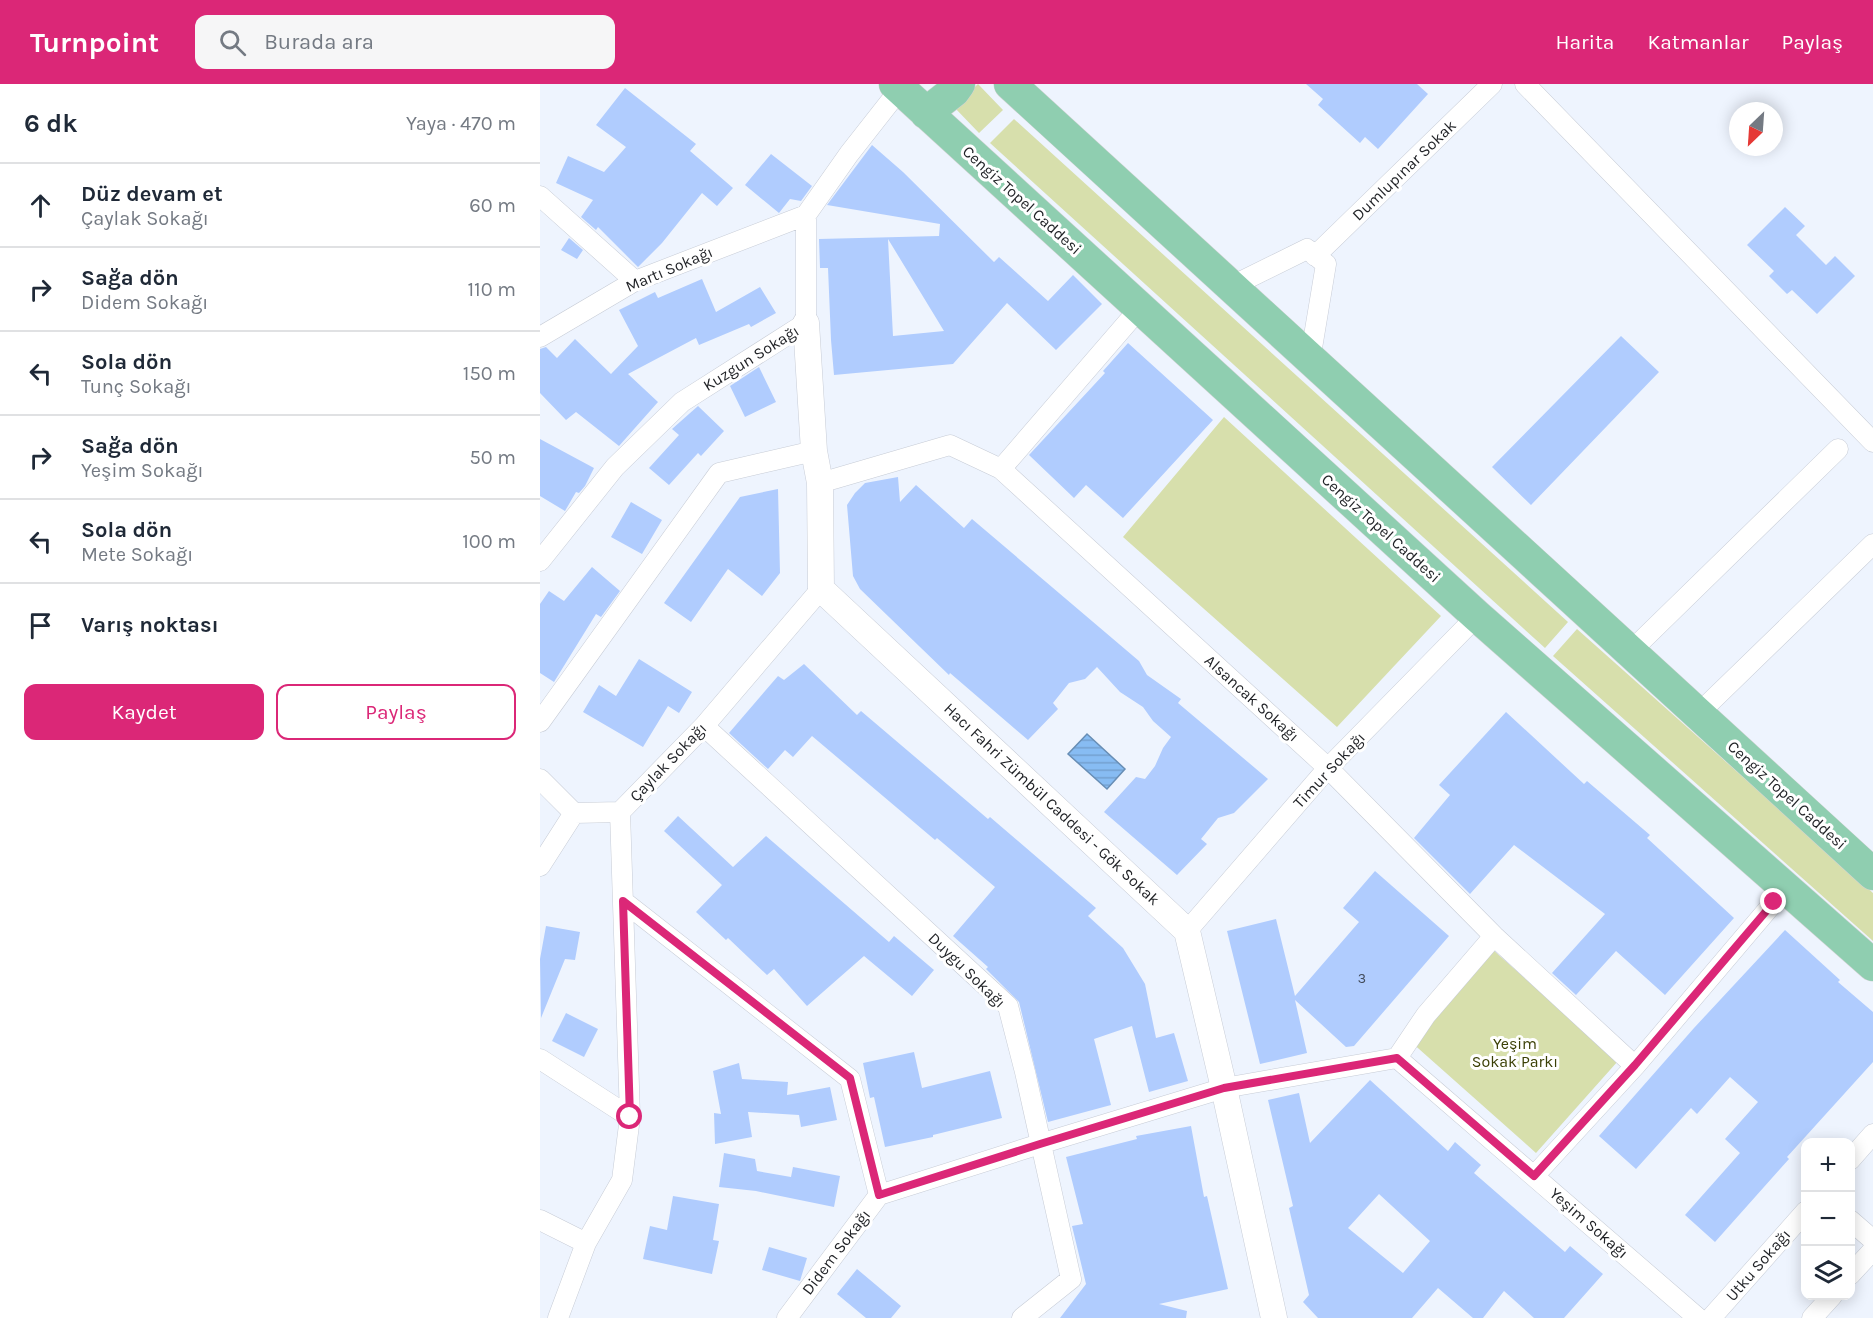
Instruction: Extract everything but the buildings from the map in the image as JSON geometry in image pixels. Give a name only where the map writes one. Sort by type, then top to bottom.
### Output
[{"type":"main road","points":[[926,113],[954,91],[958,84]]},
{"type":"main road","name":"Cengiz Topel Caddesi","points":[[1017,86],[1310,360],[1873,874]]},
{"type":"main road","name":"Cengiz Topel Caddesi","points":[[897,87],[1477,616],[1873,965]]},
{"type":"street","name":"Dumlupınar Sokak","points":[[1316,256],[1492,84]]},
{"type":"street","points":[[1525,84],[1873,442]]},
{"type":"street","points":[[806,215],[897,87]]},
{"type":"street","points":[[540,196],[635,281]]},
{"type":"street","name":"Martı Sokağı","points":[[540,336],[635,281],[806,215]]},
{"type":"street","name":"Kuzgun Sokağı","points":[[540,561],[615,466],[682,402],[806,323],[806,215]]},
{"type":"street","points":[[1230,286],[1307,249],[1326,264],[1310,360]]},
{"type":"street","points":[[1001,469],[1140,308]]},
{"type":"street","points":[[806,323],[814,451],[820,483],[821,589]]},
{"type":"street","name":"Alsancak Sokağı","points":[[820,483],[950,445],[1001,469],[1328,768],[1494,936],[1635,1065]]},
{"type":"street","points":[[1630,652],[1838,449]]},
{"type":"street","points":[[540,722],[719,473],[814,451]]},
{"type":"street","points":[[1698,714],[1873,544]]},
{"type":"street","name":"Çaylak Sokağı","points":[[558,1318],[586,1243],[622,1180],[630,1117],[620,812],[704,726],[821,589]]},
{"type":"street","name":"Hacı Fahri Zümbül Caddesi - Gök Sokak","points":[[821,589],[1187,931]]},
{"type":"street","name":"Timur Sokağı","points":[[1187,931],[1328,768],[1477,616]]},
{"type":"street","name":"Duygu Sokağı","points":[[704,726],[1008,1006],[1071,1279],[1022,1318]]},
{"type":"street","points":[[540,779],[574,813],[620,812]]},
{"type":"street","points":[[540,866],[574,813]]},
{"type":"street","points":[[1534,1176],[1635,1065],[1786,888]]},
{"type":"street","name":"Didem Sokağı","points":[[623,901],[850,1078],[879,1195],[787,1318]]},
{"type":"street","points":[[1187,931],[1274,1318]]},
{"type":"street","points":[[879,1195],[1224,1088],[1397,1058],[1426,1015],[1494,936]]},
{"type":"street","name":"Yeşim Sokağı","points":[[1397,1058],[1698,1318]]},
{"type":"street","points":[[540,1059],[630,1117]]},
{"type":"street","points":[[1855,1155],[1873,1134]]},
{"type":"street","name":"Utku Sokağı","points":[[1712,1318],[1801,1217]]},
{"type":"street","points":[[540,1220],[586,1243]]},
{"type":"street","points":[[1855,1224],[1873,1240]]},
{"type":"street","points":[[1855,1270],[1873,1250]]},
{"type":"street","points":[[1812,1318],[1828,1300]]},
{"type":"green space","points":[[978,84],[1003,110],[979,133],[954,107]]},
{"type":"green space","points":[[1014,119],[1568,622],[1545,648],[990,143]]},
{"type":"green space","points":[[1224,417],[1441,616],[1337,727],[1123,537]]},
{"type":"green space","points":[[1577,629],[1873,893],[1873,941],[1553,656]]},
{"type":"green space","name":"Yeşim Sokak Parkı","points":[[1492,949],[1618,1061],[1536,1153],[1410,1041]]},
{"type":"water","points":[[1087,734],[1125,769],[1107,789],[1068,754]]},
{"type":"route","points":[[630,1117],[623,901],[850,1078],[879,1195],[1224,1088],[1397,1058],[1534,1176],[1635,1065],[1774,902]]}]
